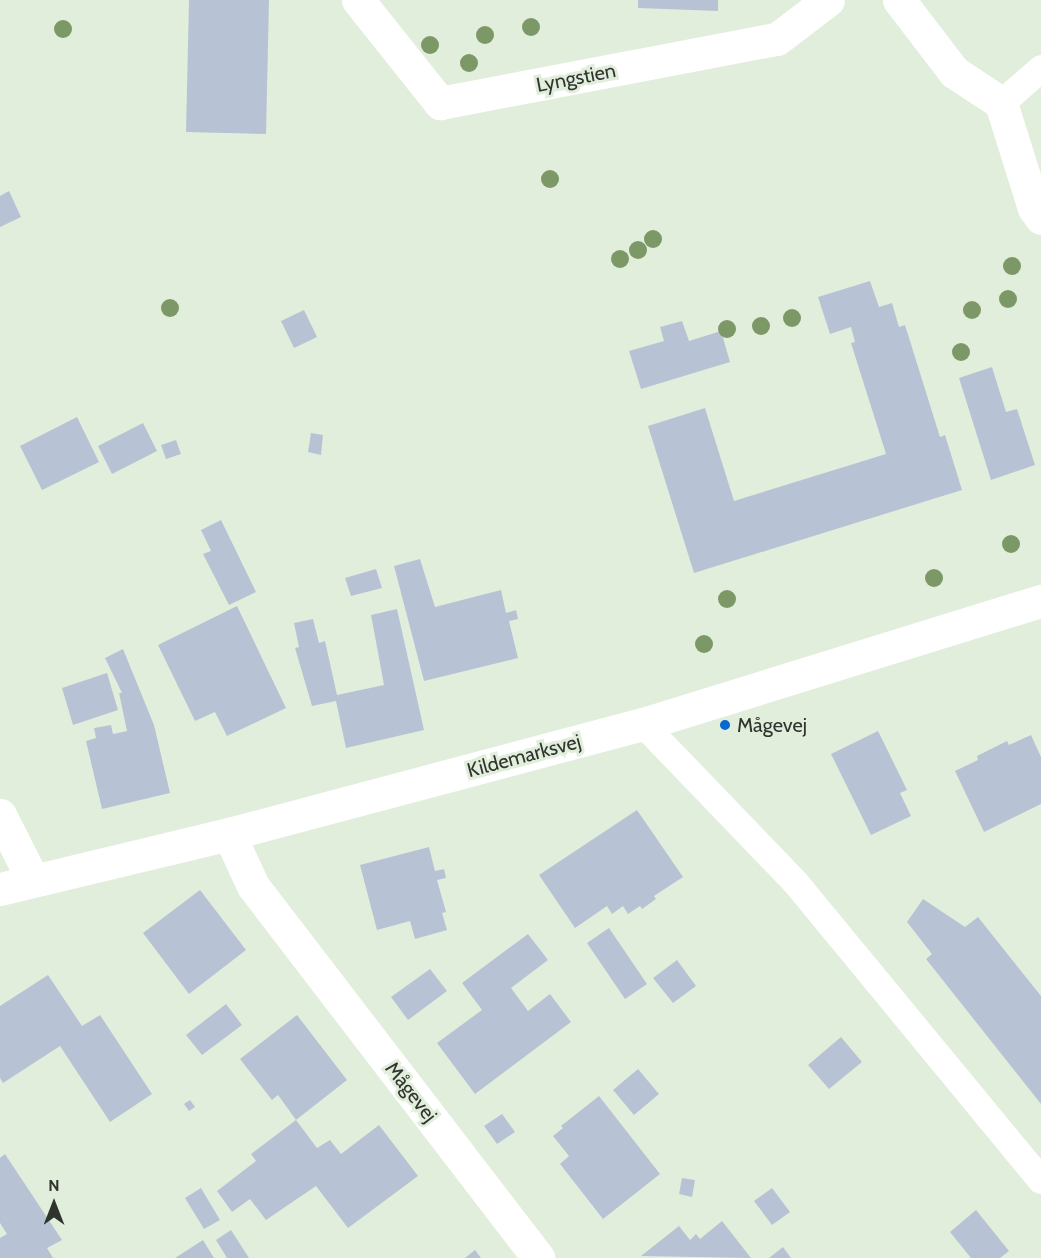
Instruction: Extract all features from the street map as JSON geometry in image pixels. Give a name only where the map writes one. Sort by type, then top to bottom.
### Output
[{"type":"street","name":"Lyngstien","points":[[358,0],[440,103],[777,39],[828,0]]},
{"type":"street","points":[[899,0],[954,72],[1001,103],[1034,208],[1041,218]]},
{"type":"street","name":"Kildemarksvej","points":[[0,888],[229,834],[643,724],[1041,601]]},
{"type":"street","points":[[0,815],[33,880]]},
{"type":"street","name":"Mågevej","points":[[229,834],[253,886],[538,1258]]},
{"type":"lane","points":[[1001,103],[1041,68]]},
{"type":"lane","points":[[643,724],[795,882],[1041,1180]]},
{"type":"building","points":[[189,0],[269,0],[266,134],[186,132]]},
{"type":"building","points":[[638,0],[718,0],[718,11],[638,8]]},
{"type":"building","points":[[9,191],[21,217],[0,227],[0,196]]},
{"type":"building","points":[[870,281],[879,307],[892,303],[899,327],[905,325],[940,437],[945,435],[962,490],[694,573],[648,426],[705,408],[734,501],[886,454],[851,343],[855,342],[851,327],[830,334],[818,297]]},
{"type":"building","points":[[304,310],[317,337],[294,348],[281,321]]},
{"type":"building","points":[[682,321],[689,341],[721,331],[730,362],[641,389],[629,351],[664,341],[660,327]]},
{"type":"building","points":[[992,367],[1006,412],[1017,409],[1035,465],[991,480],[959,378]]},
{"type":"building","points":[[77,417],[99,462],[42,490],[20,446]]},
{"type":"building","points":[[143,423],[157,451],[112,474],[98,446]]},
{"type":"building","points":[[311,433],[323,435],[321,455],[308,452]]},
{"type":"building","points":[[176,440],[181,454],[166,459],[161,445]]},
{"type":"building","points":[[221,520],[256,592],[229,605],[203,554],[211,551],[201,530]]},
{"type":"building","points":[[420,559],[435,607],[501,590],[506,613],[516,610],[518,619],[509,621],[518,658],[424,681],[394,566]]},
{"type":"building","points":[[376,569],[382,588],[351,596],[345,578]]},
{"type":"building","points":[[237,606],[286,708],[227,736],[215,712],[195,721],[158,645]]},
{"type":"building","points":[[397,609],[424,730],[346,748],[336,701],[312,706],[295,648],[299,647],[294,623],[313,619],[319,643],[325,641],[337,695],[384,685],[371,615]]},
{"type":"building","points":[[123,649],[154,725],[170,793],[102,809],[86,741],[96,738],[94,728],[111,725],[113,734],[127,731],[119,693],[122,693],[105,658]]},
{"type":"building","points":[[107,673],[118,710],[73,725],[62,688]]},
{"type":"building","points":[[878,731],[907,790],[900,793],[911,816],[871,835],[831,754]]},
{"type":"building","points":[[1031,735],[1041,757],[1041,804],[984,832],[955,771],[978,760],[977,756],[1007,741],[1009,745]]},
{"type":"building","points":[[637,810],[683,877],[654,896],[656,899],[642,909],[640,906],[628,914],[623,906],[612,914],[607,906],[575,928],[539,875]]},
{"type":"building","points":[[429,847],[435,871],[444,869],[446,878],[437,880],[446,912],[442,913],[447,930],[415,939],[410,921],[377,930],[360,865]]},
{"type":"building","points":[[200,890],[246,950],[189,994],[143,933]]},
{"type":"building","points":[[923,899],[965,927],[978,917],[1041,996],[1041,1104],[926,959],[932,954],[907,922]]},
{"type":"building","points":[[609,928],[647,984],[625,999],[587,943]]},
{"type":"building","points":[[528,934],[548,960],[511,988],[528,1011],[550,994],[571,1022],[475,1094],[437,1043],[482,1010],[462,983]]},
{"type":"building","points":[[677,960],[696,986],[673,1003],[653,978]]},
{"type":"building","points":[[430,969],[447,991],[408,1020],[391,997]]},
{"type":"building","points":[[48,975],[82,1026],[100,1015],[152,1094],[110,1122],[60,1046],[3,1083],[0,1078],[0,1006]]},
{"type":"building","points":[[226,1004],[242,1025],[202,1055],[186,1035]]},
{"type":"building","points":[[297,1015],[347,1080],[296,1120],[278,1095],[272,1100],[240,1059]]},
{"type":"building","points":[[841,1037],[862,1062],[829,1089],[808,1065]]},
{"type":"building","points":[[638,1069],[659,1094],[634,1115],[613,1090]]},
{"type":"building","points":[[599,1096],[660,1174],[603,1219],[560,1164],[569,1156],[553,1136],[563,1128],[561,1126]]},
{"type":"building","points":[[190,1100],[195,1107],[189,1111],[184,1104]]},
{"type":"building","points":[[502,1114],[515,1132],[497,1144],[484,1126]]},
{"type":"building","points":[[296,1120],[317,1148],[330,1140],[341,1154],[379,1125],[418,1176],[348,1228],[316,1186],[266,1220],[250,1199],[232,1212],[217,1191],[256,1161],[251,1154]]},
{"type":"building","points":[[5,1154],[62,1240],[47,1248],[53,1258],[0,1258],[0,1238],[7,1234],[0,1223],[0,1158]]},
{"type":"building","points":[[682,1178],[695,1180],[692,1197],[679,1194]]},
{"type":"building","points":[[201,1188],[220,1220],[204,1229],[185,1198]]},
{"type":"building","points":[[772,1188],[790,1212],[772,1225],[754,1201]]},
{"type":"building","points":[[976,1210],[1009,1251],[1000,1258],[971,1258],[950,1232]]},
{"type":"building","points":[[722,1221],[751,1258],[641,1256],[679,1226],[690,1240],[696,1234],[700,1239]]},
{"type":"building","points":[[231,1230],[249,1258],[227,1258],[216,1240]]},
{"type":"building","points":[[203,1240],[214,1258],[175,1258]]},
{"type":"building","points":[[783,1247],[791,1258],[769,1258]]},
{"type":"building","points":[[475,1250],[481,1258],[465,1258]]},
{"type":"place","name":"Mågevej","points":[[725,725]]}]
